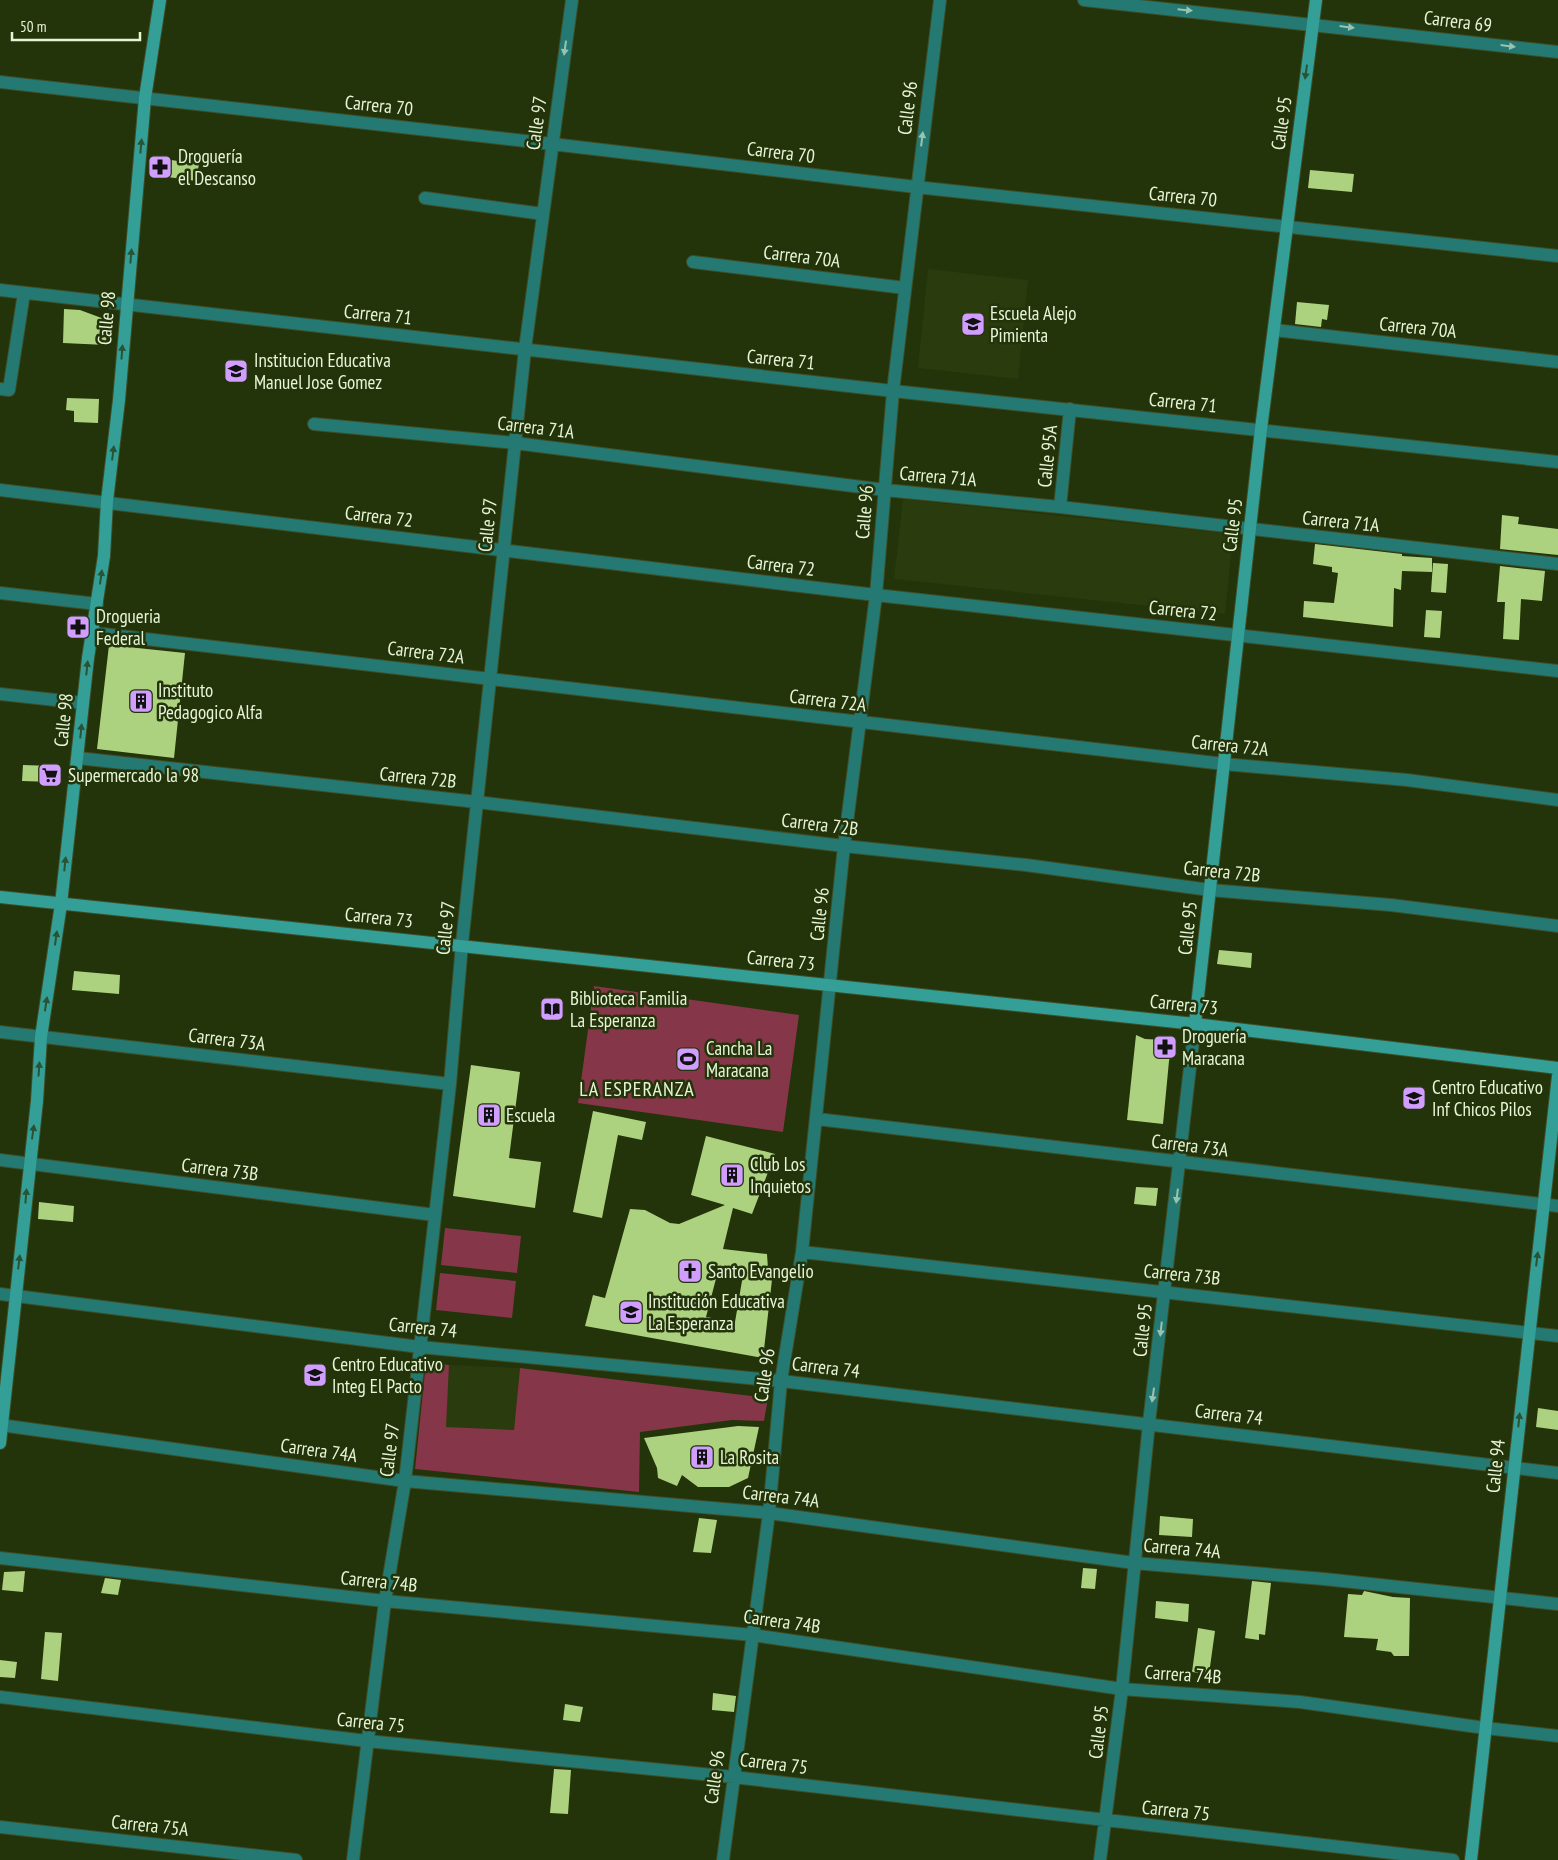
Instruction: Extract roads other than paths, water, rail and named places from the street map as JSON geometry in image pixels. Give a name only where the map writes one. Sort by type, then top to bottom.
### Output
[{"type":"street","name":"Calle 98","points":[[0,1443],[28,1163],[37,1101],[41,1037],[61,904],[83,703],[104,556],[107,501],[119,400],[145,98],[160,0]]},
{"type":"street","name":"Calle 97","points":[[354,1860],[385,1600],[405,1481],[450,1084],[462,944],[525,349],[572,0]]},
{"type":"street","name":"Calle 96","points":[[722,1860],[754,1635],[769,1513],[781,1381],[802,1252],[844,846],[876,596],[893,391],[940,0]]},
{"type":"street","name":"Carrera 69","points":[[1084,0],[1313,23],[1558,52]]},
{"type":"street","name":"Calle 95","points":[[1100,1860],[1122,1689],[1134,1563],[1144,1491],[1149,1423],[1181,1163],[1261,429],[1316,0]]},
{"type":"street","name":"Carrera 70","points":[[0,82],[552,144],[916,188],[1286,225],[1558,256]]},
{"type":"street","points":[[425,198],[543,214]]},
{"type":"street","name":"Carrera 70A","points":[[693,262],[905,288]]},
{"type":"street","name":"Carrera 71","points":[[0,290],[893,391],[1558,462]]},
{"type":"street","points":[[5,389],[24,292]]},
{"type":"street","name":"Carrera 70A","points":[[1274,330],[1558,362]]},
{"type":"street","name":"Calle 95A","points":[[1060,507],[1070,409]]},
{"type":"street","name":"Carrera 71A","points":[[314,424],[515,443],[885,490],[1060,507],[1558,564]]},
{"type":"street","name":"Carrera 72","points":[[0,490],[107,501],[876,596],[1558,671]]},
{"type":"street","points":[[0,593],[97,604]]},
{"type":"street","name":"Carrera 72A","points":[[94,632],[861,723],[1224,764],[1407,780],[1558,800]]},
{"type":"street","points":[[0,694],[83,703]]},
{"type":"street","name":"Carrera 72B","points":[[78,758],[477,802],[844,846],[1026,865],[1210,890],[1391,905],[1558,926]]},
{"type":"street","name":"Carrera 73","points":[[0,897],[462,944],[1195,1024],[1558,1068]]},
{"type":"street","name":"Carrera 73A","points":[[0,1032],[450,1084]]},
{"type":"street","name":"Calle 94","points":[[1471,1860],[1558,1076]]},
{"type":"street","name":"Carrera 73A","points":[[817,1119],[1558,1206]]},
{"type":"street","name":"Carrera 73B","points":[[0,1160],[435,1215]]},
{"type":"street","name":"Carrera 73B","points":[[802,1252],[1558,1336]]},
{"type":"street","name":"Carrera 74","points":[[0,1294],[420,1347],[781,1381],[1149,1423],[1558,1473]]},
{"type":"street","name":"Carrera 74A","points":[[1,1425],[405,1481],[769,1513],[1134,1563],[1324,1579],[1558,1604]]},
{"type":"street","name":"Carrera 74B","points":[[0,1558],[385,1600],[754,1635],[1122,1689],[1300,1702],[1485,1728],[1558,1736]]},
{"type":"street","name":"Carrera 75","points":[[0,1697],[367,1741],[733,1777],[1453,1860]]},
{"type":"street","name":"Carrera 75A","points":[[0,1827],[296,1860]]},
{"type":"place","name":"Droguería el Descanso","points":[[160,167]]},
{"type":"place","name":"Escuela Alejo Pimienta","points":[[973,324]]},
{"type":"place","name":"Institucion Educativa Manuel Jose Gomez","points":[[236,371]]},
{"type":"place","name":"Drogueria Federal","points":[[78,627]]},
{"type":"place","name":"Instituto Pedagogico Alfa","points":[[141,701]]},
{"type":"place","name":"Supermercado la 98","points":[[50,775]]},
{"type":"place","name":"Biblioteca Familia La Esperanza","points":[[552,1009]]},
{"type":"place","name":"Droguería Maracana","points":[[1165,1047]]},
{"type":"place","name":"Cancha La Maracana","points":[[688,1059]]},
{"type":"place","name":"Centro Educativo Inf Chicos Pilos","points":[[1414,1098]]},
{"type":"place","name":"Escuela","points":[[489,1115]]},
{"type":"place","name":"Club Los Inquietos","points":[[732,1175]]},
{"type":"place","name":"Santo Evangelio","points":[[690,1271]]},
{"type":"place","name":"Institución Educativa La Esperanza","points":[[631,1312]]},
{"type":"place","name":"Centro Educativo Integ El Pacto","points":[[315,1375]]},
{"type":"place","name":"La Rosita","points":[[702,1457]]},
{"type":"district","name":"LA ESPERANZA","points":[[637,1089]]}]
